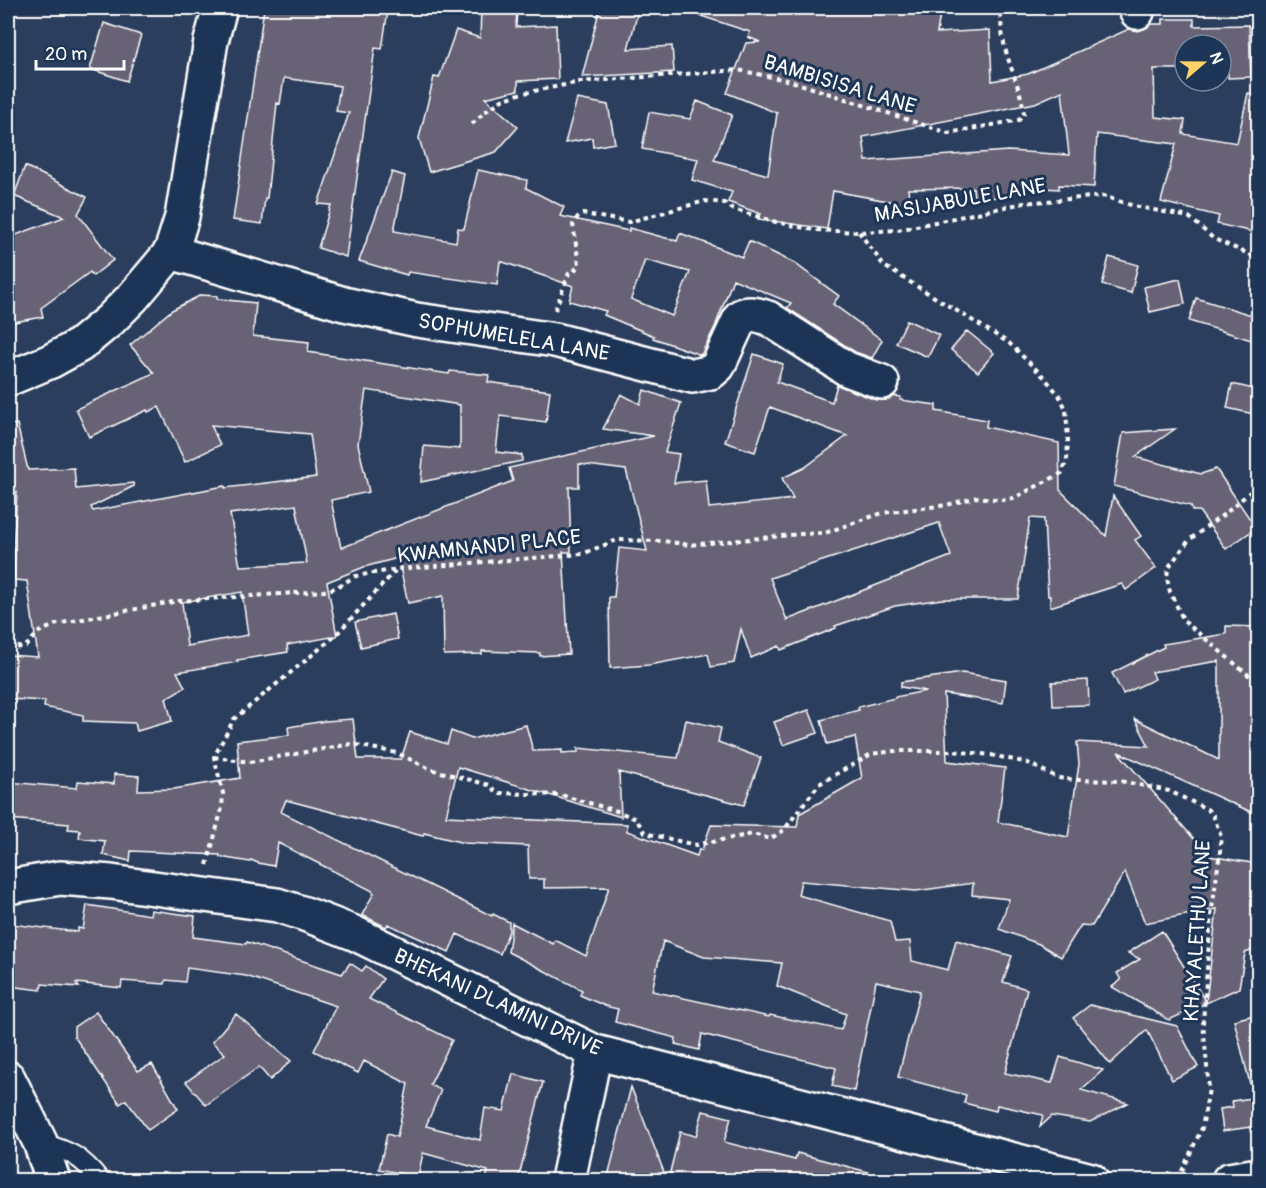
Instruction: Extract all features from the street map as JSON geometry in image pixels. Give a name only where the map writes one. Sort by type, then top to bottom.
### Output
[{"type":"street","points":[[8,379],[51,361],[80,345],[133,297],[171,252],[182,217],[210,41],[220,8]]},
{"type":"street","name":"SOPHUMELELA LANE","points":[[171,252],[344,304],[417,320],[543,338],[693,376],[704,375],[718,366],[741,316],[756,314],[768,318],[847,369],[882,382]]},
{"type":"street","name":"BHEKANI DLAMINI DRIVE","points":[[8,887],[60,878],[111,882],[277,905],[354,933],[595,1052],[1091,1180]]},
{"type":"street","points":[[568,1180],[595,1052]]},
{"type":"street","points":[[8,1078],[40,1142],[53,1180]]},
{"type":"street","points":[[1229,1180],[1258,1175]]},
{"type":"lane","points":[[40,1142],[68,1151],[89,1167],[100,1180]]},
{"type":"path","name":"BAMBISISA LANE","points":[[472,124],[494,105],[519,94],[580,82],[738,70],[791,81],[948,133],[1014,122],[1024,114],[1021,94],[1003,40],[1000,8]]},
{"type":"path","name":"MASIJABULE LANE","points":[[543,338],[569,273],[579,265],[573,224],[579,215],[583,214],[629,222],[705,201],[724,203],[733,209],[776,222],[814,230],[859,232],[898,230],[1024,203],[1103,196],[1134,206],[1189,218],[1214,239],[1258,258]]},
{"type":"path","name":"KWAMNANDI PLACE","points":[[8,649],[26,646],[39,632],[57,624],[178,601],[324,591],[356,576],[398,569],[582,554],[617,540],[664,541],[689,546],[825,533],[882,513],[947,505],[976,497],[1002,500],[1014,498],[1062,473],[1068,450],[1066,409],[1059,395],[1043,376],[1009,343],[884,266],[859,232]]},
{"type":"path","points":[[1258,485],[1189,540],[1168,568],[1167,579],[1170,592],[1184,621],[1258,683]]},
{"type":"path","points":[[194,893],[210,859],[222,808],[223,793],[214,757],[234,719],[334,637],[398,569]]},
{"type":"path","name":"KHAYALETHU LANE","points":[[214,757],[250,762],[351,744],[383,748],[430,769],[489,785],[498,793],[561,795],[617,811],[636,819],[645,833],[695,845],[753,834],[770,839],[784,830],[819,784],[871,754],[896,751],[953,751],[991,755],[1028,763],[1058,778],[1120,781],[1179,795],[1207,809],[1218,825],[1221,836],[1211,916],[1203,1022],[1209,1089],[1202,1128],[1181,1173],[1181,1180]]},
{"type":"building","points":[[264,8],[388,10],[382,49],[375,48],[346,257],[318,248],[331,205],[318,204],[349,113],[336,111],[340,86],[284,78],[280,104],[277,103],[262,224],[233,220]]},
{"type":"building","points":[[481,8],[517,8],[516,27],[556,25],[558,79],[518,81],[518,90],[485,98],[518,127],[496,152],[429,172],[419,138],[434,77],[439,78],[456,30],[480,38]]},
{"type":"building","points":[[600,8],[639,8],[628,49],[672,46],[674,72],[582,77]]},
{"type":"building","points":[[690,8],[941,8],[937,33],[990,30],[992,81],[1028,74],[1129,29],[1138,31],[1151,24],[1163,24],[1163,19],[1194,19],[1194,26],[1249,25],[1251,77],[1233,78],[1233,33],[1173,33],[1173,69],[1154,69],[1155,117],[1185,120],[1183,134],[1237,143],[1248,93],[1258,94],[1258,233],[1217,224],[1219,216],[1161,202],[1176,144],[1097,134],[1094,187],[1059,185],[1059,189],[1010,186],[1010,196],[974,199],[973,188],[908,189],[910,205],[833,191],[827,229],[758,219],[761,214],[728,202],[732,192],[692,180],[698,159],[642,149],[649,112],[690,119],[697,101],[732,115],[714,160],[768,175],[777,113],[727,93],[746,43],[760,42],[748,37],[750,32],[689,12]],"holes":[[[1062,91],[1069,155],[1008,151],[866,161],[863,137],[1035,103]]]},
{"type":"building","points":[[104,23],[141,35],[127,81],[90,69]]},
{"type":"building","points":[[577,99],[608,105],[615,143],[593,147],[592,138],[565,143]]},
{"type":"building","points":[[25,166],[87,197],[78,214],[113,260],[93,276],[90,272],[41,308],[43,317],[8,323],[8,238],[64,217],[14,196]]},
{"type":"building","points":[[478,170],[527,180],[526,188],[564,207],[560,216],[629,231],[629,228],[677,241],[680,233],[742,257],[749,241],[794,263],[839,296],[833,304],[882,340],[872,358],[855,352],[787,308],[791,303],[733,279],[715,327],[701,355],[653,338],[654,336],[604,315],[606,311],[569,301],[573,286],[500,261],[497,285],[408,272],[407,275],[359,261],[392,172],[405,176],[394,231],[456,242],[458,228],[464,229]],"holes":[[[645,260],[690,272],[672,316],[631,299]]]},
{"type":"building","points":[[1109,257],[1138,265],[1131,293],[1102,285]]},
{"type":"building","points":[[1180,279],[1185,304],[1150,312],[1144,287]]},
{"type":"building","points":[[201,295],[256,303],[253,336],[309,342],[308,352],[449,374],[450,371],[489,375],[488,382],[550,391],[546,422],[500,416],[496,452],[522,455],[522,461],[421,482],[424,446],[460,449],[460,405],[366,390],[358,444],[369,492],[331,500],[341,548],[513,481],[509,468],[654,436],[603,429],[621,394],[640,404],[644,390],[681,403],[665,452],[679,454],[674,483],[706,480],[709,508],[793,499],[782,478],[804,468],[847,436],[770,407],[755,452],[725,442],[754,354],[783,364],[777,382],[832,402],[837,385],[876,400],[886,400],[894,396],[901,397],[900,400],[936,405],[936,411],[987,420],[986,427],[1059,443],[1060,490],[1106,536],[1113,496],[1141,536],[1135,540],[1156,568],[1126,590],[1122,584],[1050,607],[1044,519],[1030,518],[1018,599],[942,599],[895,606],[835,626],[836,628],[781,650],[779,646],[751,658],[741,629],[734,663],[711,667],[708,654],[649,665],[610,668],[609,597],[614,597],[619,548],[647,551],[626,470],[579,464],[579,487],[569,487],[571,552],[563,552],[569,654],[540,656],[540,653],[482,651],[482,654],[444,655],[443,596],[408,603],[398,558],[364,567],[327,582],[337,636],[287,645],[288,652],[177,672],[185,687],[166,698],[172,721],[137,731],[135,723],[83,721],[83,715],[44,707],[45,701],[8,699],[8,655],[38,657],[27,581],[14,580],[15,551],[13,551],[17,492],[8,493],[8,425],[17,424],[28,470],[74,468],[76,489],[133,483],[134,486],[91,507],[93,511],[225,486],[225,488],[316,477],[310,434],[211,425],[220,445],[185,462],[159,407],[148,412],[147,410],[89,437],[76,409],[154,373],[130,345],[172,310]],"holes":[[[296,505],[307,563],[240,566],[230,514]],[[939,523],[951,556],[787,620],[770,578]],[[242,592],[248,635],[187,646],[182,602]]]},
{"type":"building","points":[[1196,298],[1258,317],[1258,342],[1189,321]]},
{"type":"building","points":[[907,320],[939,335],[928,357],[896,343]]},
{"type":"building","points":[[967,331],[994,353],[978,372],[951,350]]},
{"type":"building","points":[[1232,384],[1258,390],[1258,415],[1227,408]]},
{"type":"building","points":[[1175,429],[1135,457],[1201,474],[1216,469],[1256,528],[1226,549],[1199,511],[1192,511],[1191,506],[1114,486],[1123,433]]},
{"type":"building","points":[[393,614],[398,639],[361,647],[355,622]]},
{"type":"building","points":[[1226,626],[1258,627],[1258,815],[1118,752],[1209,856],[1258,864],[1258,948],[1245,953],[1239,988],[1169,1020],[1112,987],[1121,980],[1117,973],[1140,959],[1128,953],[1162,931],[1206,1002],[1217,909],[1145,923],[1125,872],[1092,926],[1081,925],[1061,957],[1039,944],[999,929],[1009,899],[972,895],[973,883],[916,891],[801,881],[798,895],[890,921],[895,942],[910,941],[912,961],[948,970],[956,940],[1012,956],[1003,982],[1027,989],[1005,1073],[1052,1083],[1060,1057],[1103,1070],[1081,1090],[1128,1103],[1090,1122],[1052,1116],[1040,1127],[1043,1115],[997,1105],[996,1111],[964,1103],[966,1095],[898,1077],[920,991],[876,981],[854,1091],[832,1086],[836,1068],[702,1034],[699,1050],[675,1044],[676,1038],[615,1022],[618,1009],[580,995],[582,990],[508,952],[512,923],[553,944],[555,940],[586,956],[609,887],[544,888],[544,879],[529,879],[528,846],[464,843],[424,833],[423,836],[286,800],[281,812],[492,916],[493,914],[509,922],[509,931],[500,954],[457,934],[449,952],[388,924],[386,927],[362,915],[374,893],[371,890],[278,843],[274,866],[251,860],[250,862],[220,857],[220,855],[131,851],[130,861],[103,855],[105,841],[79,838],[80,830],[68,829],[69,824],[8,819],[8,782],[77,788],[78,781],[114,784],[114,774],[139,776],[138,790],[174,789],[240,778],[237,741],[289,735],[288,727],[325,721],[353,719],[358,759],[401,759],[410,732],[447,744],[451,731],[472,739],[526,725],[533,751],[578,752],[578,748],[678,758],[686,720],[721,728],[718,742],[761,758],[744,805],[619,772],[621,817],[458,767],[446,816],[627,824],[627,831],[697,856],[699,849],[702,850],[711,825],[797,827],[799,814],[862,778],[855,737],[827,744],[821,720],[859,710],[858,707],[926,691],[901,687],[901,682],[962,673],[1006,680],[1003,703],[944,694],[947,761],[1005,768],[998,822],[1068,837],[1079,764],[1077,742],[1149,746],[1135,719],[1219,760],[1219,661],[1152,672],[1155,679],[1123,694],[1112,673],[1164,647],[1163,644],[1226,634]],"holes":[[[663,941],[704,957],[782,963],[777,986],[846,1014],[841,1030],[770,1015],[769,1017],[652,991]]]},
{"type":"building","points":[[1088,680],[1089,705],[1053,706],[1052,682]]},
{"type":"building","points":[[809,710],[818,733],[783,745],[774,722]]},
{"type":"building","points":[[87,905],[150,915],[151,910],[195,916],[193,937],[246,944],[247,942],[342,974],[350,963],[362,971],[366,966],[383,979],[369,999],[452,1040],[430,1085],[441,1090],[426,1126],[480,1140],[485,1108],[504,1111],[513,1074],[543,1082],[518,1180],[486,1180],[488,1171],[423,1153],[418,1177],[379,1169],[387,1134],[397,1137],[408,1084],[364,1061],[358,1073],[314,1051],[336,1006],[246,976],[187,968],[185,982],[166,980],[165,984],[122,981],[121,988],[76,983],[79,987],[42,984],[41,990],[8,986],[11,924],[78,932],[78,928],[83,929]]},
{"type":"building","points":[[1090,1005],[1177,1026],[1198,1067],[1172,1080],[1147,1030],[1110,1064],[1073,1018]]},
{"type":"building","points":[[96,1012],[138,1071],[152,1064],[178,1109],[148,1130],[126,1100],[120,1104],[74,1036],[74,1027]]},
{"type":"building","points":[[236,1014],[291,1061],[270,1080],[259,1067],[206,1105],[186,1082],[225,1054],[212,1042]]},
{"type":"building","points":[[1258,1014],[1258,1083],[1250,1084],[1234,1020]]},
{"type":"building","points":[[631,1087],[667,1180],[607,1180]]},
{"type":"building","points":[[1258,1097],[1258,1126],[1223,1131],[1220,1109],[1233,1107],[1232,1101]]},
{"type":"building","points":[[703,1111],[731,1118],[724,1142],[795,1160],[797,1153],[872,1173],[871,1180],[668,1180],[680,1132],[696,1136]]}]
